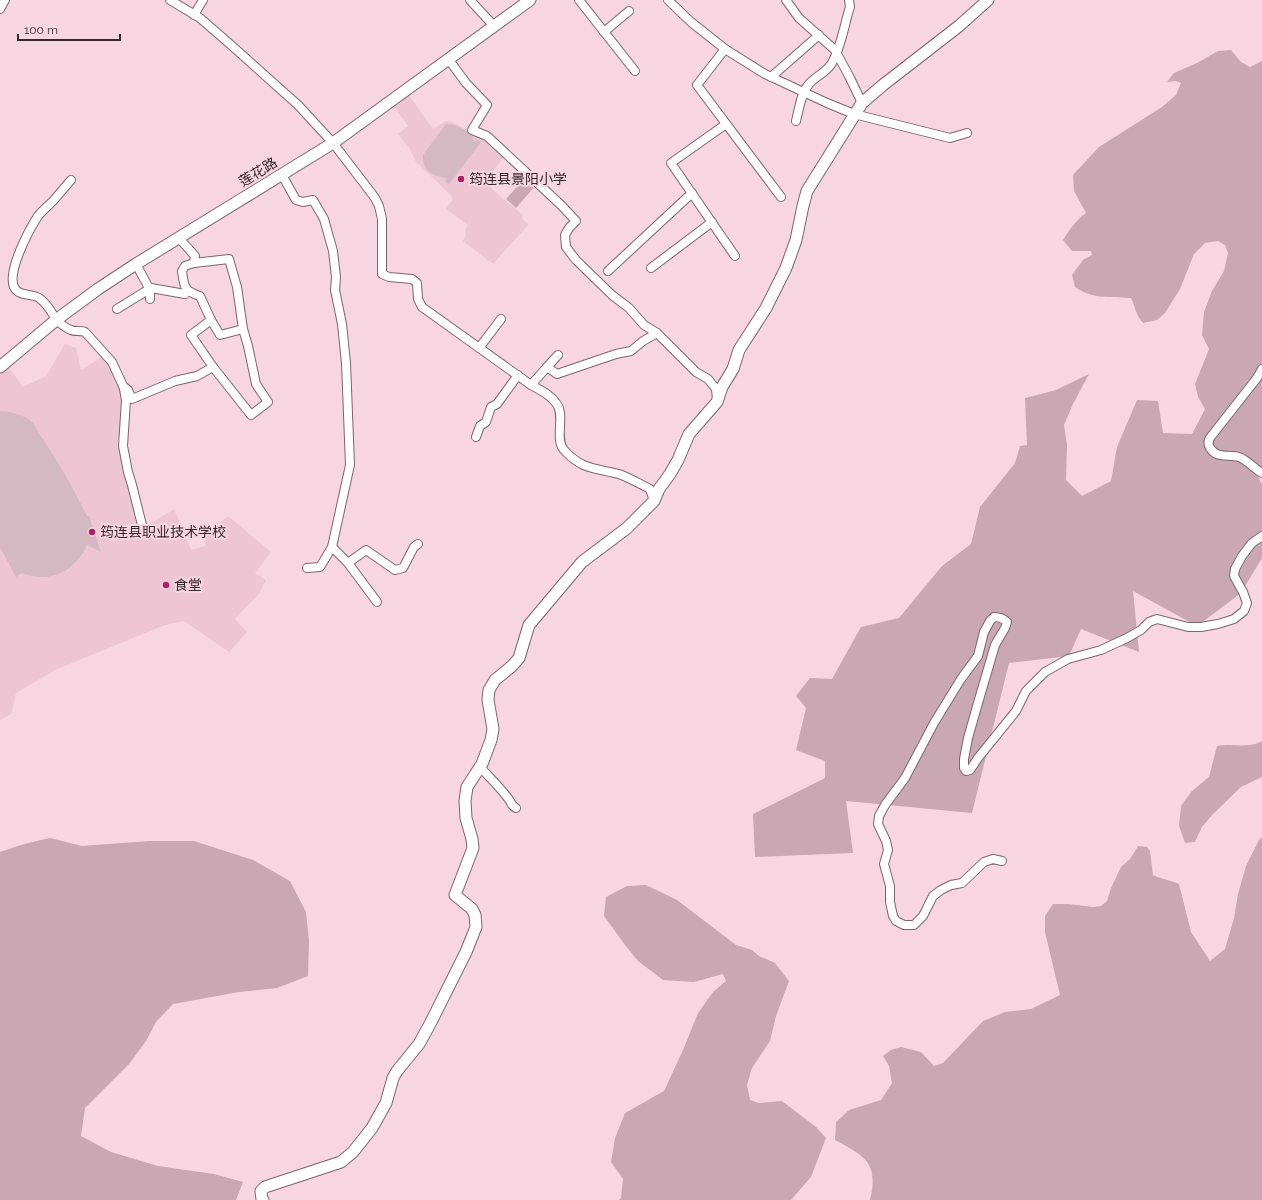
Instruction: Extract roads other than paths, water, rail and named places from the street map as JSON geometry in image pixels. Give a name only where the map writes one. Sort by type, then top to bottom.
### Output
[{"type":"street","points":[[0,9],[5,0]]},
{"type":"street","points":[[170,0],[194,15],[231,45],[292,100],[333,143],[375,198],[379,206],[382,219],[382,274],[389,277],[412,279],[417,283],[418,299],[422,308],[518,376],[547,394],[558,404],[560,414],[560,437],[563,449],[577,462],[591,468],[620,475],[650,489],[654,501]]},
{"type":"street","points":[[194,15],[203,0]]},
{"type":"street","points":[[470,0],[494,26]]},
{"type":"street","name":"莲花路","points":[[0,367],[56,320],[98,289],[333,143],[530,0]]},
{"type":"street","points":[[579,0],[635,71]]},
{"type":"street","points":[[668,0],[691,22],[725,49],[771,77],[827,103],[854,114],[950,138],[967,133]]},
{"type":"street","points":[[786,0],[799,18],[835,50],[862,103]]},
{"type":"street","points":[[796,121],[804,92],[810,84],[831,64],[837,53],[850,7],[849,0]]},
{"type":"street","points":[[263,1200],[261,1191],[265,1187],[341,1162],[353,1152],[372,1128],[386,1103],[393,1078],[419,1044],[466,952],[476,927],[476,915],[472,908],[455,895],[473,848],[466,818],[465,801],[467,787],[480,767],[491,740],[493,729],[488,700],[489,690],[495,680],[519,658],[529,625],[582,562],[627,528],[654,501],[659,489],[678,460],[688,434],[717,402],[722,387],[734,369],[739,350],[766,308],[786,268],[796,240],[807,191],[854,114],[862,103],[883,85],[959,26],[988,0]]},
{"type":"street","points":[[604,32],[628,11]]},
{"type":"street","points":[[771,77],[819,35]]},
{"type":"street","points":[[725,49],[697,85],[781,197]]},
{"type":"street","points":[[449,60],[466,83],[487,105],[472,130],[488,136],[576,221],[565,235],[566,247],[576,260],[612,295],[629,308],[644,325],[657,333],[696,372],[708,379],[716,389],[717,402]]},
{"type":"street","points":[[726,124],[671,163],[735,256]]},
{"type":"street","points":[[282,175],[296,200],[303,202],[313,200],[324,219],[333,251],[336,277],[335,290],[342,324],[346,363],[350,465],[332,547],[320,567],[307,568]]},
{"type":"street","points":[[71,180],[39,215],[18,254],[13,280],[14,288],[18,292],[38,297],[49,308],[56,320],[72,331],[80,330],[86,332],[112,362],[123,386],[126,400],[123,446],[128,472],[142,525]]},
{"type":"street","points":[[608,271],[692,193]]},
{"type":"street","points":[[651,268],[712,222]]},
{"type":"street","points":[[179,238],[195,256],[194,263]]},
{"type":"street","points":[[211,320],[191,335],[213,367],[251,415],[268,402],[256,384],[243,330],[237,287],[229,259],[194,263],[185,266],[182,271],[185,288],[190,293],[200,296],[220,336],[243,330]]},
{"type":"street","points":[[136,264],[149,289],[150,299]]},
{"type":"street","points":[[117,309],[151,288],[185,294]]},
{"type":"street","points":[[479,348],[501,319]]},
{"type":"street","points":[[547,367],[557,374],[616,354],[631,351],[643,341],[657,333]]},
{"type":"street","points":[[532,385],[558,355]]},
{"type":"street","points":[[123,386],[128,390],[132,399],[175,381],[197,376],[213,367]]},
{"type":"street","points":[[1262,369],[1257,378],[1209,439],[1209,446],[1214,453],[1240,458],[1262,473]]},
{"type":"street","points":[[476,437],[480,426],[486,422],[490,407],[497,404],[518,376]]},
{"type":"street","points":[[1002,861],[993,859],[984,862],[962,883],[951,885],[941,890],[933,896],[923,916],[914,925],[904,925],[896,922],[892,916],[890,886],[884,864],[888,850],[886,841],[878,824],[879,816],[885,805],[905,778],[934,723],[961,679],[978,656],[984,632],[994,616],[1007,622],[995,645],[974,717],[964,759],[964,768],[966,771],[970,770],[1016,711],[1026,691],[1045,672],[1068,659],[1101,650],[1127,638],[1141,630],[1149,622],[1158,619],[1188,627],[1201,627],[1218,624],[1234,618],[1244,610],[1247,603],[1234,576],[1235,569],[1242,556],[1252,543],[1262,536]]},
{"type":"street","points":[[348,563],[366,550],[395,570],[403,568],[414,547],[418,544]]},
{"type":"street","points":[[332,547],[348,563],[377,602]]},
{"type":"street","points":[[480,767],[495,782],[513,807],[516,808]]},
{"type":"place","name":"筠连县景阳小学","points":[[461,179]]},
{"type":"place","name":"筠连县职业技术学校","points":[[92,532]]},
{"type":"place","name":"食堂","points":[[166,585]]}]
